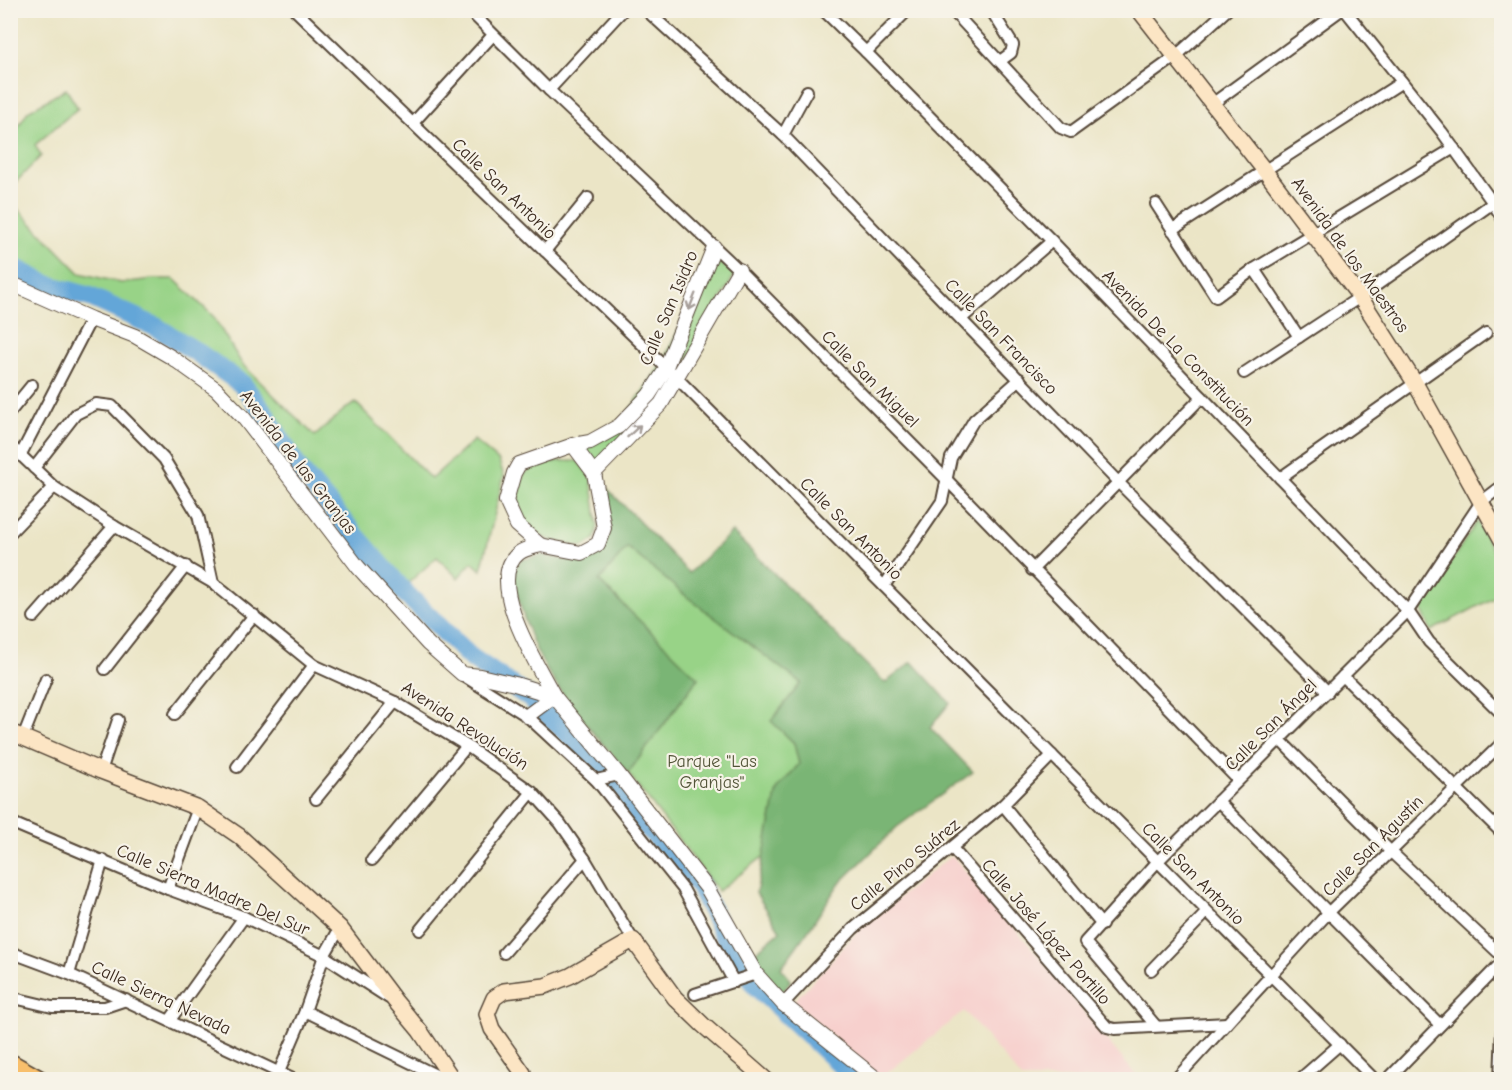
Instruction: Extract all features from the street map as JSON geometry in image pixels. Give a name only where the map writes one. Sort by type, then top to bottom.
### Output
[{"type":"main road","name":"Avenida de los Maestros","points":[[1139,10],[1314,234],[1360,297],[1415,383],[1502,540]]},
{"type":"main road","points":[[17,735],[101,771],[198,808],[239,836],[340,928],[420,1031],[453,1080]]},
{"type":"main road","points":[[524,1080],[523,1073],[492,1029],[487,1014],[494,998],[504,991],[545,986],[570,976],[633,940]]},
{"type":"main road","name":"Avenida Revolución","points":[[633,940],[675,998],[766,1080]]},
{"type":"main road","points":[[10,1063],[40,1080]]},
{"type":"street","name":"Calle San Antonio","points":[[295,10],[677,378],[1375,1080]]},
{"type":"street","name":"Calle San Miguel","points":[[469,10],[549,90],[739,270],[947,480],[1238,780]]},
{"type":"street","points":[[549,90],[623,10]]},
{"type":"street","name":"Calle San Francisco","points":[[646,10],[783,135],[1118,482],[1328,692]]},
{"type":"street","name":"Avenida De La Constitución","points":[[823,10],[1052,241],[1408,611],[1429,642],[1502,714]]},
{"type":"street","points":[[867,52],[908,10]]},
{"type":"street","points":[[952,10],[1061,128],[1071,132],[1175,57],[1227,10]]},
{"type":"street","points":[[991,10],[1013,45],[1011,53],[1000,61]]},
{"type":"street","points":[[1212,104],[1343,10],[1454,148],[1502,218]]},
{"type":"street","points":[[413,123],[493,35]]},
{"type":"street","points":[[1172,230],[1402,82]]},
{"type":"street","points":[[783,135],[807,91]]},
{"type":"street","points":[[1156,204],[1216,297],[1254,269],[1454,148]]},
{"type":"street","points":[[545,251],[588,198]]},
{"type":"street","points":[[1244,373],[1360,297],[1493,203]]},
{"type":"street","points":[[961,319],[1052,241]]},
{"type":"street","name":"Calle San Isidro","points":[[573,445],[590,442],[619,426],[649,395],[666,368],[714,248]]},
{"type":"street","points":[[1254,269],[1299,337]]},
{"type":"street","name":"Calle San Isidro","points":[[594,473],[661,404],[739,270]]},
{"type":"street","name":"Avenida de las Granjas","points":[[10,283],[135,336],[171,357],[216,389],[243,417],[358,567],[428,644],[462,674],[527,716],[596,780],[683,889],[747,977],[878,1080]]},
{"type":"street","points":[[21,454],[91,319]]},
{"type":"street","points":[[1280,478],[1486,333]]},
{"type":"street","points":[[884,586],[942,501],[951,458],[974,420],[1020,379]]},
{"type":"street","points":[[10,412],[32,386]]},
{"type":"street","points":[[1032,570],[1202,397]]},
{"type":"street","points":[[34,468],[76,414],[96,404],[112,406],[164,459],[198,514],[213,583]]},
{"type":"street","name":"Avenida Revolución","points":[[10,445],[54,487],[114,526],[213,583],[314,665],[395,702],[467,746],[532,792],[560,823],[585,858],[633,940]]},
{"type":"street","points":[[573,445],[594,473],[603,528],[598,544],[581,553],[540,545],[517,525],[506,501],[519,464],[573,445]]},
{"type":"street","name":"Calle San Ángel","points":[[1156,1026],[1086,942],[1158,861],[1408,611],[1481,502],[1502,486]]},
{"type":"street","points":[[10,534],[54,487]]},
{"type":"street","points":[[34,617],[114,526]]},
{"type":"street","name":"Avenida de las Granjas","points":[[540,545],[520,552],[511,561],[505,579],[509,601],[547,702],[619,775],[707,888],[747,977]]},
{"type":"street","points":[[105,669],[186,566]]},
{"type":"street","points":[[175,714],[254,615]]},
{"type":"street","points":[[237,767],[314,665]]},
{"type":"street","points":[[462,674],[515,684],[547,702],[527,716]]},
{"type":"street","points":[[1343,676],[1502,833]]},
{"type":"street","points":[[17,735],[46,679]]},
{"type":"street","points":[[316,799],[395,702]]},
{"type":"street","points":[[101,771],[118,720]]},
{"type":"street","points":[[1280,740],[1390,851],[1502,956]]},
{"type":"street","name":"Calle San Agustín","points":[[1175,1080],[1329,912],[1502,743]]},
{"type":"street","points":[[372,860],[467,746]]},
{"type":"street","name":"Calle Pino Suárez","points":[[783,1004],[853,929],[1003,805],[1052,755]]},
{"type":"street","points":[[596,780],[619,775]]},
{"type":"street","points":[[420,930],[532,792]]},
{"type":"street","points":[[1218,801],[1440,1025]]},
{"type":"street","points":[[1003,805],[1102,925]]},
{"type":"street","points":[[168,889],[198,808]]},
{"type":"street","name":"Calle Sierra Madre Del Sur","points":[[10,822],[168,889],[243,917],[324,956],[395,1001]]},
{"type":"street","name":"Calle José López Portillo","points":[[952,848],[1107,1027],[1115,1029],[1227,1023]]},
{"type":"street","points":[[504,953],[585,858]]},
{"type":"street","points":[[69,974],[103,860]]},
{"type":"street","points":[[1151,970],[1207,912]]},
{"type":"street","points":[[170,1020],[243,917]]},
{"type":"street","points":[[279,1072],[305,1011],[324,956],[340,928]]},
{"type":"street","name":"Calle Sierra Nevada","points":[[10,952],[69,974],[295,1080]]},
{"type":"street","points":[[1387,1080],[1502,962]]},
{"type":"street","points":[[694,994],[747,977]]},
{"type":"street","points":[[10,997],[52,1007],[105,1006],[126,1000]]},
{"type":"street","points":[[305,1011],[446,1080]]},
{"type":"street","points":[[1500,1080],[1502,1028]]},
{"type":"street","points":[[1299,1080],[1340,1044]]},
{"type":"shaded area","points":[[952,855],[1139,1079],[1022,1079],[964,1011],[881,1078],[793,1002],[861,928]]},
{"type":"green space","points":[[66,89],[78,108],[35,145],[41,156],[13,185],[11,202],[11,138],[28,111]]},
{"type":"green space","points":[[11,202],[80,273],[121,283],[174,279],[213,316],[242,364],[315,436],[345,409],[356,403],[431,479],[474,440],[499,461],[504,476],[481,570],[472,562],[458,578],[437,557],[405,586],[303,467],[245,381],[157,323],[93,295],[48,282],[11,262]]},
{"type":"green space","points":[[713,258],[735,274],[677,378],[594,473],[573,445],[619,426],[662,363]]},
{"type":"green space","points":[[559,461],[578,461],[591,478],[598,526],[595,539],[583,547],[539,535],[522,519],[519,492],[524,474],[536,466]]},
{"type":"green space","points":[[601,482],[689,573],[732,532],[885,683],[912,662],[950,703],[930,727],[973,772],[897,827],[838,885],[781,968],[791,980],[781,995],[752,955],[780,931],[756,893],[777,790],[799,764],[794,743],[771,721],[801,683],[686,596],[627,547],[599,581],[698,678],[628,773],[576,712],[541,660],[530,636],[512,573],[521,560],[542,555],[566,560],[589,559],[611,529]]},
{"type":"green space","points":[[1477,521],[1501,566],[1501,594],[1431,631],[1421,608]]},
{"type":"green space","name":"Parque \"Las Granjas\"","points":[[627,547],[686,596],[801,683],[772,721],[794,743],[799,764],[777,790],[764,856],[718,891],[628,773],[698,678],[599,581]]},
{"type":"waterway","points":[[10,266],[47,285],[90,297],[156,327],[242,384],[265,414],[299,470],[404,592],[470,657],[530,698],[598,763],[617,793],[699,885],[737,961],[758,988],[857,1080]]}]
